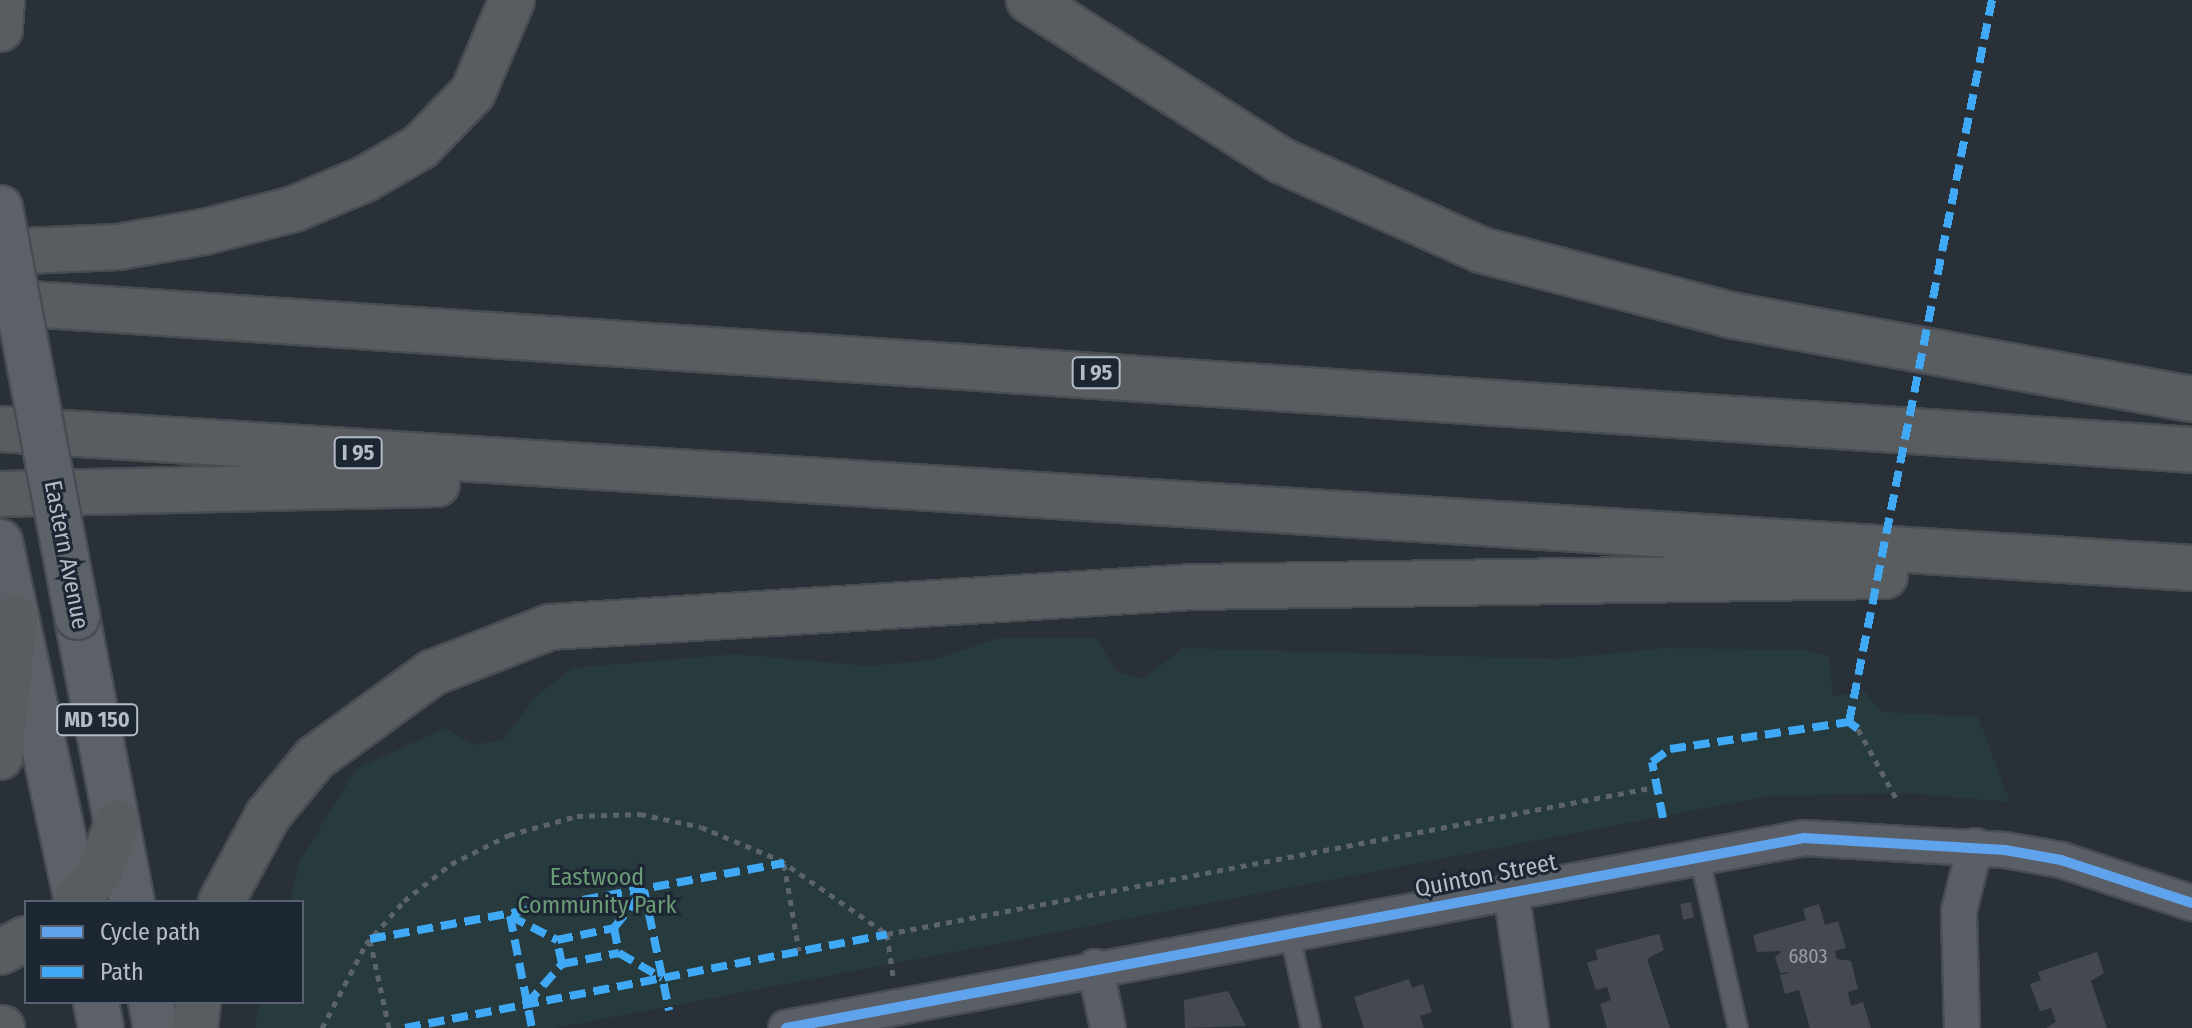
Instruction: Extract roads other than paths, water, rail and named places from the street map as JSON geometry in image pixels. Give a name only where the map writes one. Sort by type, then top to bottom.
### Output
[{"type":"highway","points":[[0,29],[2,0]]},
{"type":"highway","points":[[0,252],[118,247],[204,232],[294,209],[365,179],[420,147],[473,92],[512,0]]},
{"type":"highway","points":[[1029,0],[1280,160],[1481,250],[1730,315],[2192,399]]},
{"type":"highway","name":"I 95","points":[[0,302],[2192,450]]},
{"type":"highway","name":"I 95","points":[[0,429],[2192,570]]},
{"type":"highway","points":[[0,494],[716,477]]},
{"type":"highway","points":[[222,900],[268,815],[315,758],[432,673],[550,627],[1193,587],[2192,570]]},
{"type":"highway","points":[[0,757],[15,618]]},
{"type":"highway","points":[[78,900],[100,871],[117,823]]},
{"type":"highway","points":[[0,952],[24,940]]},
{"type":"highway","points":[[195,1028],[198,1004]]},
{"type":"main road","name":"Eastern Avenue","points":[[0,208],[132,900]]},
{"type":"main road","name":"MD 150","points":[[0,542],[77,900]]},
{"type":"main road","points":[[96,1004],[101,1028]]},
{"type":"main road","points":[[151,1004],[156,1028]]},
{"type":"street","name":"Quinton Street","points":[[786,1028],[1095,967],[1290,935],[1699,855],[1804,838],[1975,846],[2061,860],[2192,903]]},
{"type":"street","points":[[1962,1028],[1959,911],[1975,846]]},
{"type":"street","points":[[1511,891],[1531,1028]]},
{"type":"street","points":[[1095,967],[1108,1028]]},
{"type":"lane","points":[[1699,855],[1738,1028]]},
{"type":"lane","points":[[1290,935],[1311,1028]]},
{"type":"park label","name":"Eastwood Community Park","points":[[597,892]]}]
